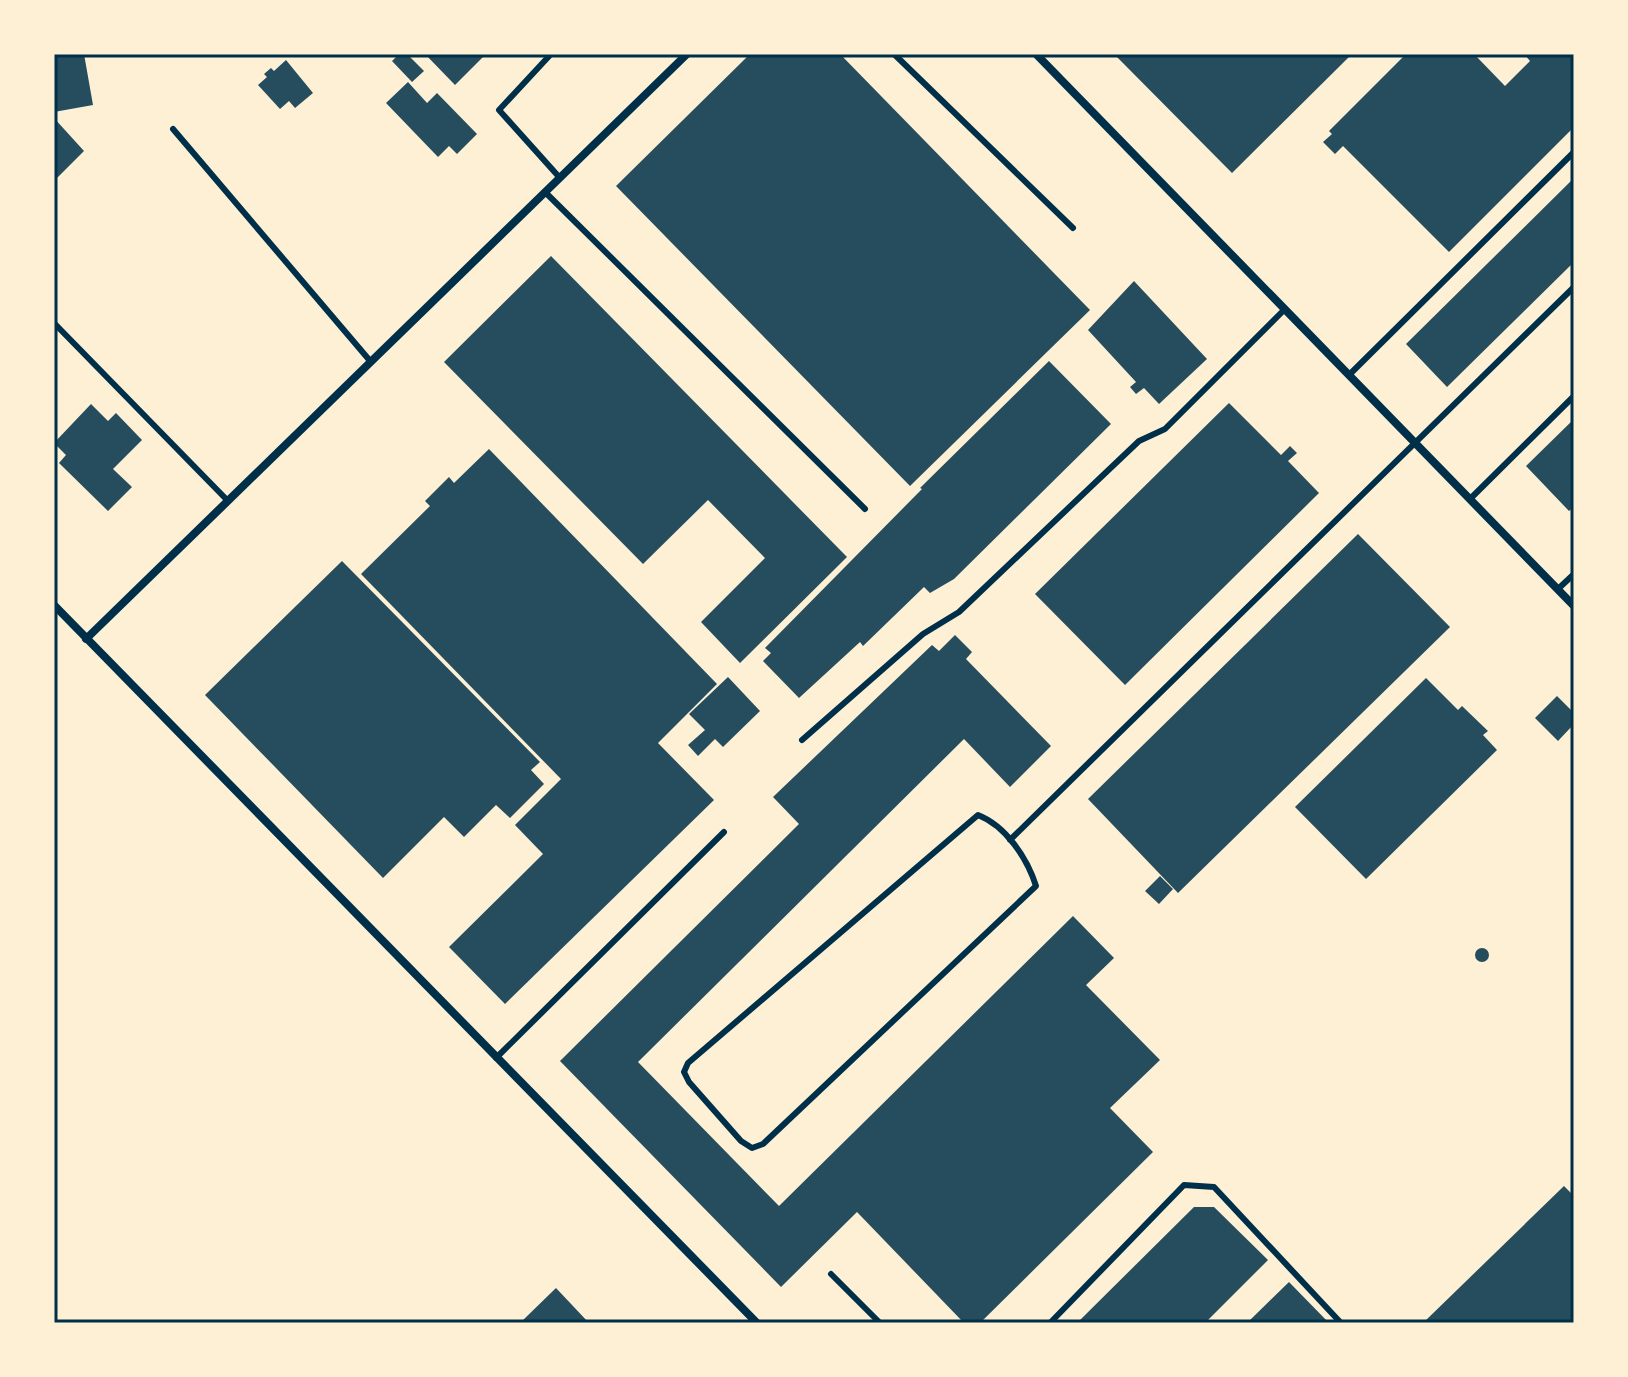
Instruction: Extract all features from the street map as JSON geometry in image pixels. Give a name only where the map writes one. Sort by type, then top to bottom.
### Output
[{"type":"street","points":[[86,639],[687,54]]},
{"type":"street","points":[[1036,54],[1574,606]]},
{"type":"street","points":[[54,605],[757,1323]]},
{"type":"lane","points":[[551,54],[499,110],[560,178]]},
{"type":"lane","points":[[894,54],[1073,228]]},
{"type":"lane","points":[[173,129],[371,362]]},
{"type":"lane","points":[[1349,375],[1574,152]]},
{"type":"lane","points":[[545,192],[865,509]]},
{"type":"lane","points":[[1010,840],[1417,445],[1574,287]]},
{"type":"lane","points":[[802,740],[923,634],[959,612],[1139,441],[1165,429],[1285,309]]},
{"type":"lane","points":[[54,323],[228,501]]},
{"type":"lane","points":[[1470,499],[1574,396]]},
{"type":"lane","points":[[1558,589],[1574,574]]},
{"type":"lane","points":[[978,815],[990,820],[1010,840],[1031,869],[1036,886],[763,1144],[752,1148],[741,1141],[689,1082],[684,1072],[688,1063],[960,827],[978,815]]},
{"type":"lane","points":[[496,1058],[724,832]]},
{"type":"lane","points":[[1050,1323],[1184,1185],[1214,1187],[1341,1323]]},
{"type":"lane","points":[[831,1274],[880,1323]]},
{"type":"building","points":[[54,54],[84,54],[93,105],[54,112]]},
{"type":"building","points":[[399,54],[407,54],[424,71],[412,82],[392,61]]},
{"type":"building","points":[[425,54],[486,54],[455,85]]},
{"type":"building","points":[[750,54],[840,54],[1090,310],[910,486],[616,186]]},
{"type":"building","points":[[1114,54],[1352,54],[1232,173]]},
{"type":"building","points":[[1406,54],[1474,54],[1505,86],[1530,61],[1524,54],[1568,54],[1574,60],[1574,127],[1449,252],[1343,146],[1335,154],[1323,142],[1332,134],[1329,131]]},
{"type":"building","points":[[286,60],[313,93],[295,108],[289,101],[280,109],[258,85],[267,77],[264,74],[271,68],[274,71]]},
{"type":"building","points":[[408,82],[427,103],[437,93],[477,134],[457,154],[449,146],[438,157],[386,103]]},
{"type":"building","points":[[54,118],[84,151],[54,181]]},
{"type":"building","points":[[1574,178],[1574,262],[1447,387],[1406,344]]},
{"type":"building","points":[[551,256],[847,557],[740,663],[701,622],[765,558],[708,500],[643,564],[444,362]]},
{"type":"building","points":[[1134,281],[1207,359],[1159,404],[1144,388],[1136,394],[1130,387],[1136,382],[1088,330]]},
{"type":"building","points":[[1049,361],[1111,424],[954,579],[930,593],[924,587],[863,646],[860,642],[799,698],[763,661],[771,653],[765,648]]},
{"type":"building","points":[[1229,403],[1281,455],[1290,446],[1297,453],[1288,461],[1319,493],[1125,685],[1035,594]]},
{"type":"building","points":[[91,404],[108,421],[116,413],[142,440],[113,469],[132,487],[108,511],[59,463],[66,455],[54,443]]},
{"type":"building","points":[[1574,419],[1574,507],[1569,511],[1526,466]]},
{"type":"building","points":[[489,449],[717,684],[658,743],[714,800],[505,1004],[449,947],[543,854],[515,825],[561,779],[361,574],[430,506],[425,501],[449,477],[454,483]]},
{"type":"building","points":[[1358,534],[1450,627],[1178,893],[1088,799]]},
{"type":"building","points":[[342,561],[540,762],[531,770],[544,784],[510,818],[496,805],[464,837],[444,817],[383,878],[205,695]]},
{"type":"building","points":[[955,635],[972,652],[966,659],[1051,746],[1010,787],[964,739],[638,1062],[779,1206],[1073,916],[1114,958],[1086,985],[1160,1060],[1110,1108],[1153,1152],[980,1323],[964,1323],[857,1212],[781,1287],[560,1061],[799,824],[773,797],[932,645],[939,651]]},
{"type":"building","points":[[728,677],[760,711],[723,747],[715,739],[698,756],[688,745],[705,730],[689,714]]},
{"type":"building","points":[[1426,678],[1458,710],[1462,706],[1488,731],[1483,735],[1497,750],[1366,879],[1295,807]]},
{"type":"building","points":[[1557,696],[1574,713],[1574,724],[1558,741],[1535,718]]},
{"type":"building","points":[[1160,876],[1173,889],[1159,904],[1145,891]]},
{"type":"building","points":[[1482,948],[1489,955],[1482,962],[1475,955]]},
{"type":"building","points":[[1564,1186],[1574,1196],[1574,1323],[1423,1323]]},
{"type":"building","points":[[1194,1207],[1214,1207],[1268,1260],[1205,1323],[1077,1323]]},
{"type":"building","points":[[1289,1282],[1329,1323],[1247,1323]]},
{"type":"building","points":[[556,1288],[589,1323],[520,1323]]}]
